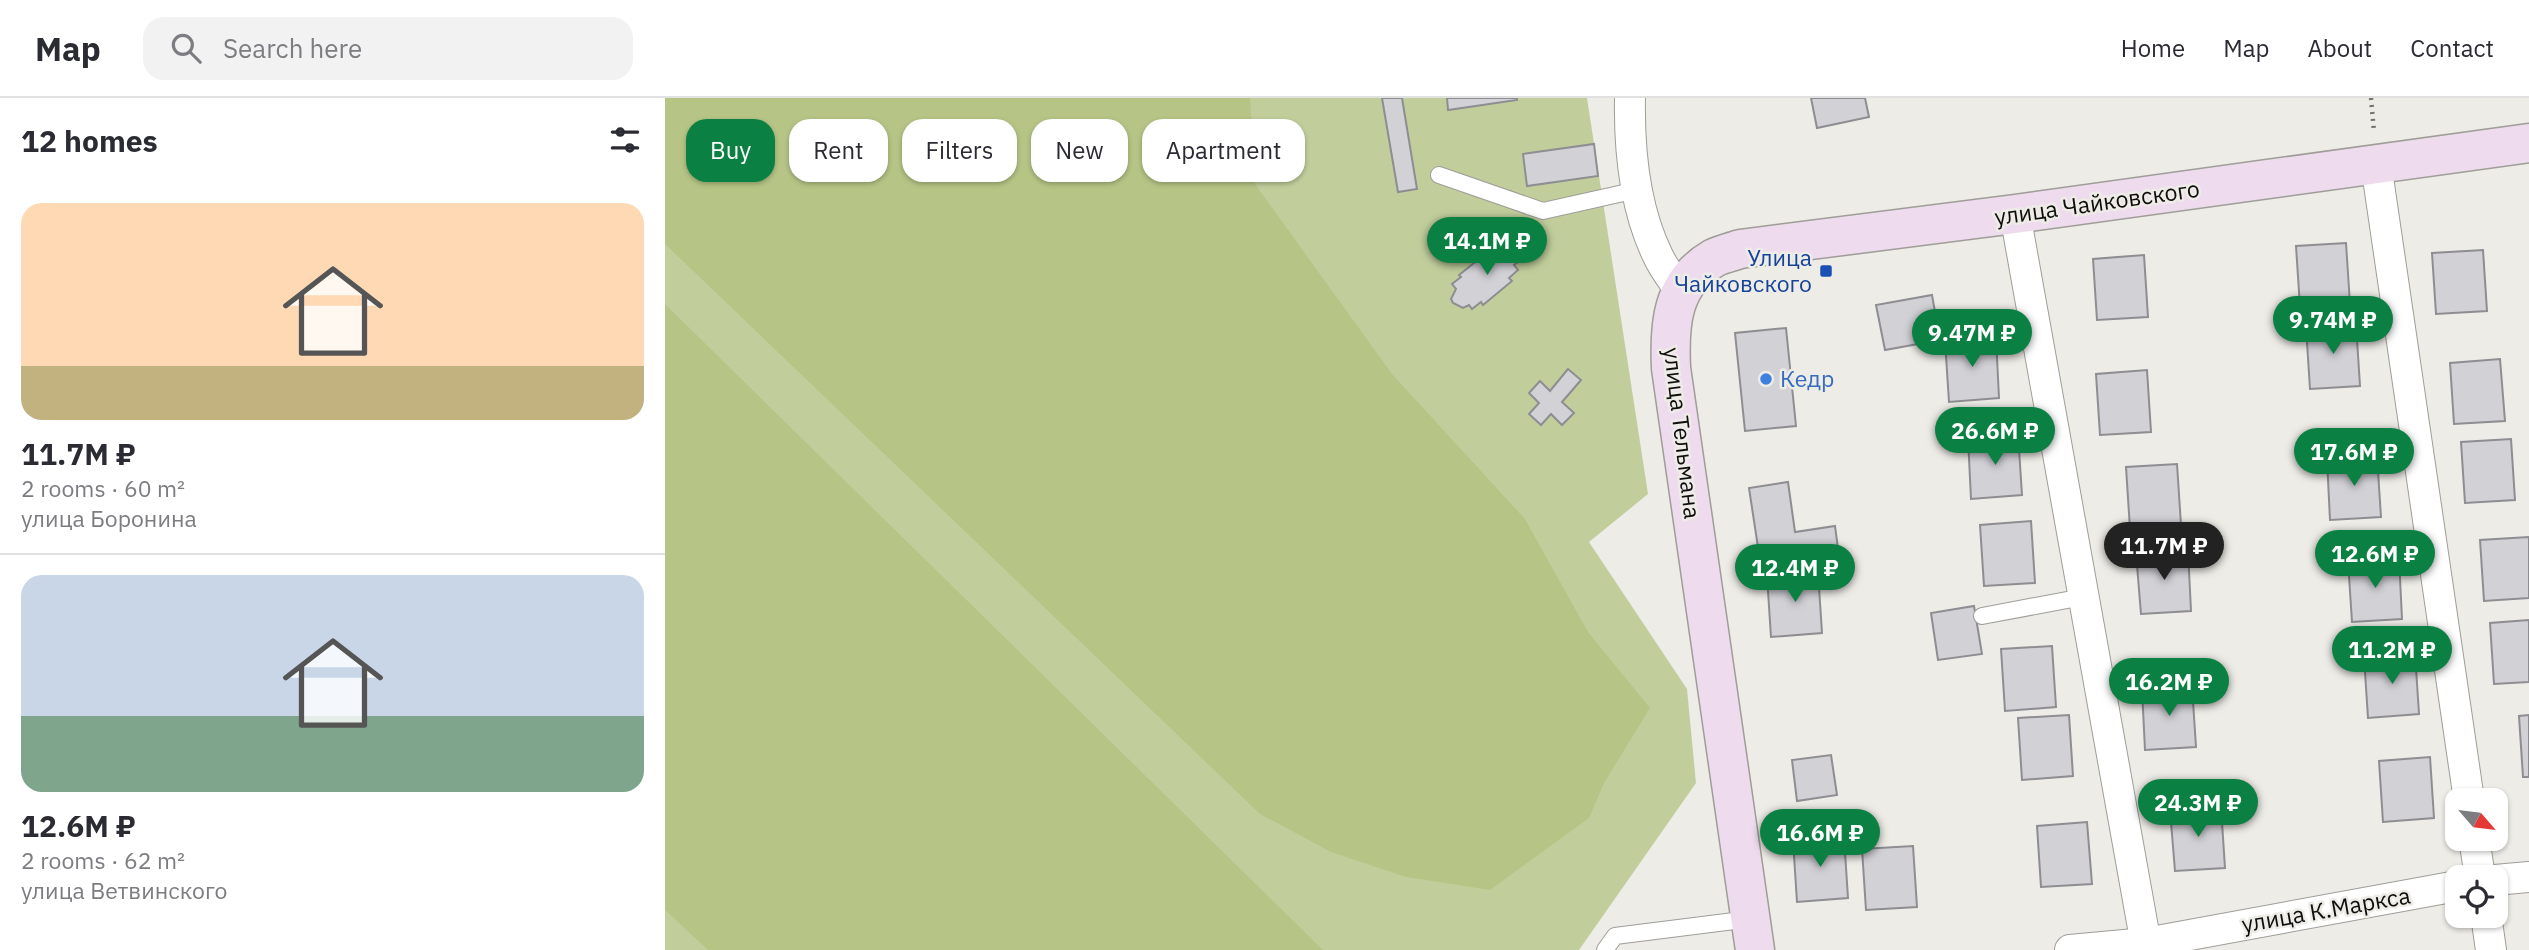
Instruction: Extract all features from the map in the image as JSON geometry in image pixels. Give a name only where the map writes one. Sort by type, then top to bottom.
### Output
[{"type":"street","points":[[1630,98],[1629,143],[1642,215],[1658,257],[1681,292]]},
{"type":"street","name":"улица Чайковского","points":[[1681,292],[1696,273],[1714,258],[1740,249],[2529,143]]},
{"type":"street","points":[[2376,164],[2467,788]]},
{"type":"street","points":[[2015,214],[2146,947]]},
{"type":"street","name":"улица Тельмана","points":[[1681,292],[1669,331],[1671,368],[1753,935]]},
{"type":"street","points":[[2508,879],[2529,877]]},
{"type":"street","name":"улица К.Маркса","points":[[2070,950],[2146,947],[2445,888]]},
{"type":"street","points":[[2488,928],[2491,950]]},
{"type":"lane","points":[[1439,175],[1543,211],[1637,190]]},
{"type":"lane","points":[[1982,616],[2083,597]]},
{"type":"lane","points":[[1605,950],[1615,936],[1753,935]]},
{"type":"green space","points":[[665,98],[1587,98],[1648,494],[1589,542],[1687,689],[1696,783],[1579,950],[665,950]]},
{"type":"green space","points":[[665,98],[1250,98],[1251,119],[1142,119],[1142,182],[1255,182],[1392,374],[1525,519],[1588,632],[1650,708],[1604,783],[1589,818],[1490,890],[1406,877],[1331,852],[1260,814],[665,244]]},
{"type":"green space","points":[[665,304],[1323,950],[708,950],[665,910]]},
{"type":"building","points":[[1382,98],[1402,98],[1417,189],[1398,192]]},
{"type":"building","points":[[1447,98],[1517,98],[1517,100],[1448,110]]},
{"type":"building","points":[[1811,98],[1865,98],[1869,117],[1817,128]]},
{"type":"building","points":[[1594,144],[1598,176],[1527,186],[1523,154]]},
{"type":"building","points":[[1520,241],[1529,254],[1514,265],[1518,270],[1509,278],[1512,281],[1483,305],[1481,302],[1472,309],[1469,305],[1463,308],[1453,303],[1451,299],[1456,289],[1452,284],[1461,277],[1459,275],[1489,251],[1491,254],[1500,247],[1505,253]]},
{"type":"building","points":[[2346,243],[2350,304],[2300,307],[2296,246]]},
{"type":"building","points":[[2483,250],[2487,311],[2436,314],[2432,253]]},
{"type":"building","points":[[2144,255],[2148,317],[2097,320],[2093,259]]},
{"type":"building","points":[[1932,295],[1940,340],[1885,350],[1876,305]]},
{"type":"building","points":[[2356,324],[2360,386],[2310,389],[2306,327]]},
{"type":"building","name":"Кедр","points":[[1786,328],[1796,426],[1745,431],[1735,333]]},
{"type":"building","points":[[1996,337],[1999,398],[1949,402],[1945,341]]},
{"type":"building","points":[[2500,359],[2505,421],[2454,424],[2450,363]]},
{"type":"building","points":[[1568,369],[1581,380],[1562,402],[1574,413],[1562,425],[1551,414],[1541,425],[1529,414],[1539,403],[1529,393],[1540,381],[1550,391]]},
{"type":"building","points":[[2147,370],[2151,432],[2100,435],[2096,374]]},
{"type":"building","points":[[2018,434],[2022,495],[1971,499],[1968,438]]},
{"type":"building","points":[[2511,439],[2515,500],[2465,503],[2461,442]]},
{"type":"building","points":[[2377,456],[2381,517],[2330,520],[2327,459]]},
{"type":"building","points":[[2177,464],[2181,525],[2130,529],[2126,467]]},
{"type":"building","points":[[1788,482],[1795,532],[1835,526],[1839,556],[1761,567],[1749,488]]},
{"type":"building","points":[[2031,521],[2035,583],[1984,586],[1980,525]]},
{"type":"building","points":[[2529,537],[2529,598],[2484,601],[2480,540]]},
{"type":"building","points":[[2188,550],[2191,611],[2141,614],[2136,553]]},
{"type":"building","points":[[2399,558],[2402,619],[2352,622],[2348,561]]},
{"type":"building","points":[[1818,572],[1822,633],[1771,637],[1767,576]]},
{"type":"building","points":[[1974,606],[1982,654],[1938,660],[1931,613]]},
{"type":"building","points":[[2529,620],[2529,682],[2494,684],[2490,623]]},
{"type":"building","points":[[2052,646],[2056,707],[2005,711],[2001,649]]},
{"type":"building","points":[[2415,653],[2419,714],[2368,718],[2364,657]]},
{"type":"building","points":[[2192,686],[2196,747],[2145,750],[2142,689]]},
{"type":"building","points":[[2069,715],[2073,776],[2022,780],[2018,718]]},
{"type":"building","points":[[2529,715],[2529,777],[2523,777],[2519,716]]},
{"type":"building","points":[[1831,755],[1837,795],[1797,801],[1792,760]]},
{"type":"building","points":[[2430,757],[2434,818],[2383,822],[2379,761]]},
{"type":"building","points":[[2221,807],[2225,868],[2175,871],[2170,810]]},
{"type":"building","points":[[2087,822],[2092,884],[2041,887],[2037,826]]},
{"type":"building","points":[[1844,837],[1848,898],[1797,902],[1793,840]]},
{"type":"building","points":[[1913,846],[1917,907],[1866,910],[1862,849]]},
{"type":"place","name":"Улица Чайковского","points":[[1826,271]]},
{"type":"place","name":"Кедр","points":[[1766,379]]}]
